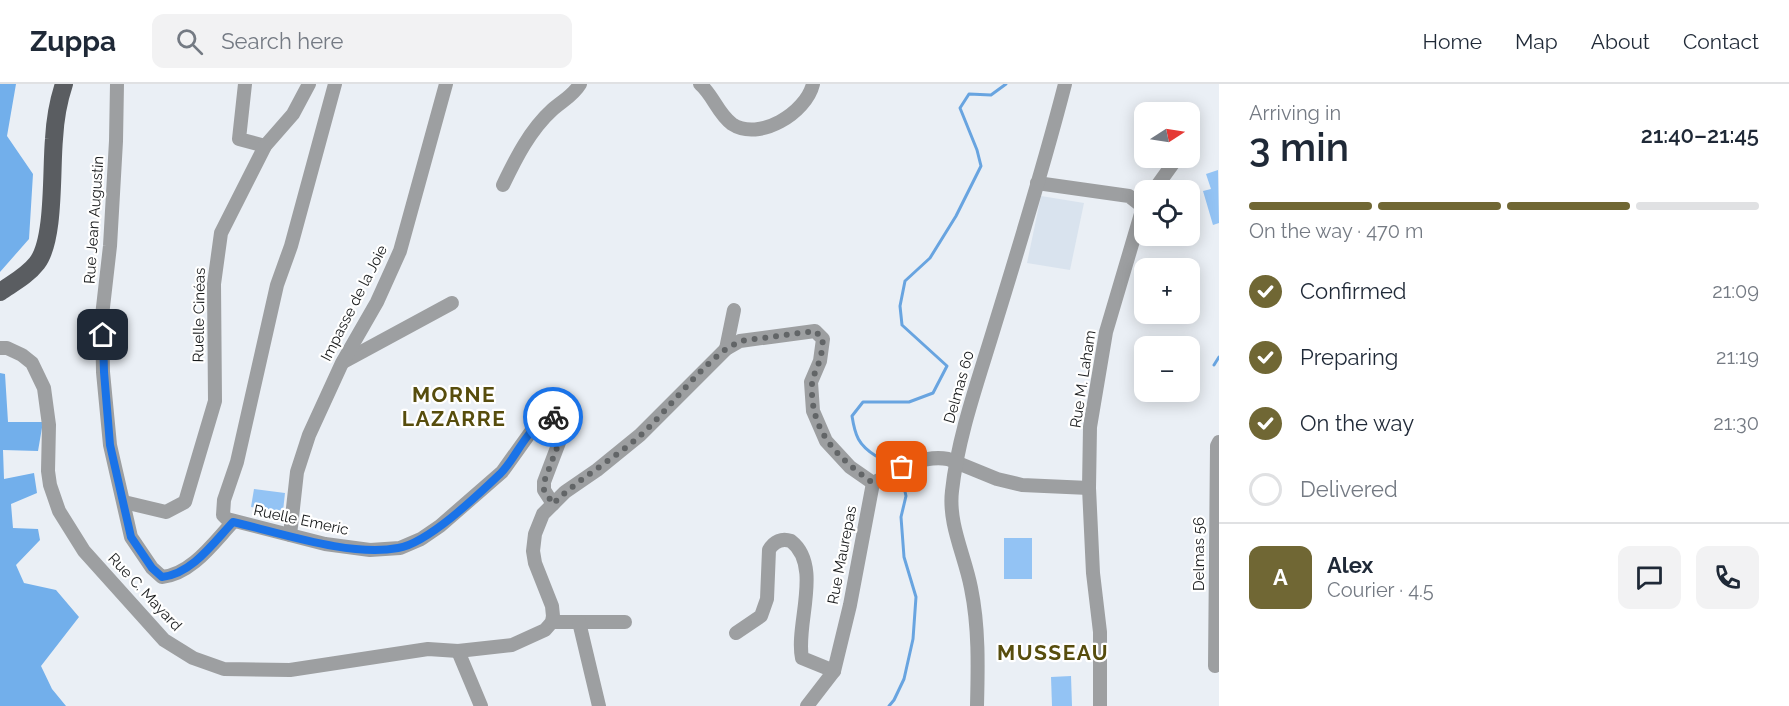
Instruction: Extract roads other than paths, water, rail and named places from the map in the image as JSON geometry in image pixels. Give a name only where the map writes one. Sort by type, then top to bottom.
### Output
[{"type":"main road","points":[[0,292],[27,274],[44,251],[49,222],[56,118],[64,84]]},
{"type":"street","name":"Rue Jean Augustin","points":[[117,84],[110,246],[102,316],[110,445],[131,537],[152,568],[162,577],[172,576],[194,563],[233,522]]},
{"type":"street","points":[[245,84],[239,139],[266,146]]},
{"type":"street","name":"Ruelle Cinéas","points":[[124,502],[166,512],[185,502],[215,401],[214,284],[221,232],[266,146],[293,114],[309,84]]},
{"type":"street","name":"Ruelle Emeric","points":[[335,84],[291,246],[277,285],[237,462],[224,500],[223,515],[233,522],[336,546],[370,550],[400,548],[421,539],[440,526],[502,472],[530,433],[546,417],[559,416],[566,424],[544,482],[544,490],[553,504]]},
{"type":"street","name":"Impasse de la Joie","points":[[290,535],[297,472],[309,435],[342,363],[377,302],[400,251],[446,84]]},
{"type":"street","points":[[503,185],[520,149],[551,110],[576,91],[580,84]]},
{"type":"street","points":[[701,84],[730,122],[740,128],[752,130],[776,124],[787,117],[809,96],[813,84]]},
{"type":"street","name":"Delmas 60","points":[[978,706],[974,607],[966,566],[951,513],[952,490],[972,399],[1065,84]]},
{"type":"street","name":"Rue M. Laham","points":[[1037,183],[1129,196],[1134,200]]},
{"type":"street","name":"Rue M. Laham","points":[[1100,706],[1100,632],[1093,573],[1089,488],[1090,427],[1106,332],[1134,240]]},
{"type":"street","points":[[342,363],[389,335],[452,303]]},
{"type":"street","points":[[726,349],[734,310]]},
{"type":"street","points":[[625,622],[552,622],[552,606],[535,564],[533,551],[535,534],[543,514],[565,492],[597,470],[640,435],[726,349],[740,341],[815,331],[823,339],[820,361],[811,382],[813,411],[825,441],[850,467],[873,483],[902,467],[929,458],[948,459],[997,479],[1022,485],[1089,488]]},
{"type":"street","name":"Rue C. Mayard","points":[[0,348],[7,348],[22,355],[32,363],[44,388],[49,425],[48,471],[59,512],[84,551],[164,640],[193,658],[224,669],[290,670],[428,649],[458,651],[512,645],[545,630],[552,622]]},
{"type":"street","name":"Delmas 56","points":[[1215,666],[1217,446],[1219,442]]},
{"type":"street","name":"Rue Maurepas","points":[[807,706],[834,671],[850,605],[873,483]]},
{"type":"street","points":[[736,633],[761,616],[767,599],[769,549],[772,544],[783,540],[791,541],[800,551],[806,578],[802,658],[834,671]]},
{"type":"street","points":[[579,622],[599,706]]},
{"type":"street","points":[[458,651],[481,706]]},
{"type":"waterway","points":[[892,467],[861,444],[852,416],[863,402],[909,402],[933,393],[947,366],[902,325],[900,306],[905,281],[930,258],[956,216],[981,166],[960,108],[969,94],[991,95],[1006,84]]},
{"type":"waterway","points":[[1214,365],[1219,357]]},
{"type":"waterway","points":[[889,706],[904,679],[913,639],[916,597],[904,557],[901,517],[906,496],[903,483],[897,475]]},
{"type":"district","name":"MORNE LAZARRE","points":[[454,406]]},
{"type":"district","name":"MUSSEAU","points":[[1053,652]]}]
